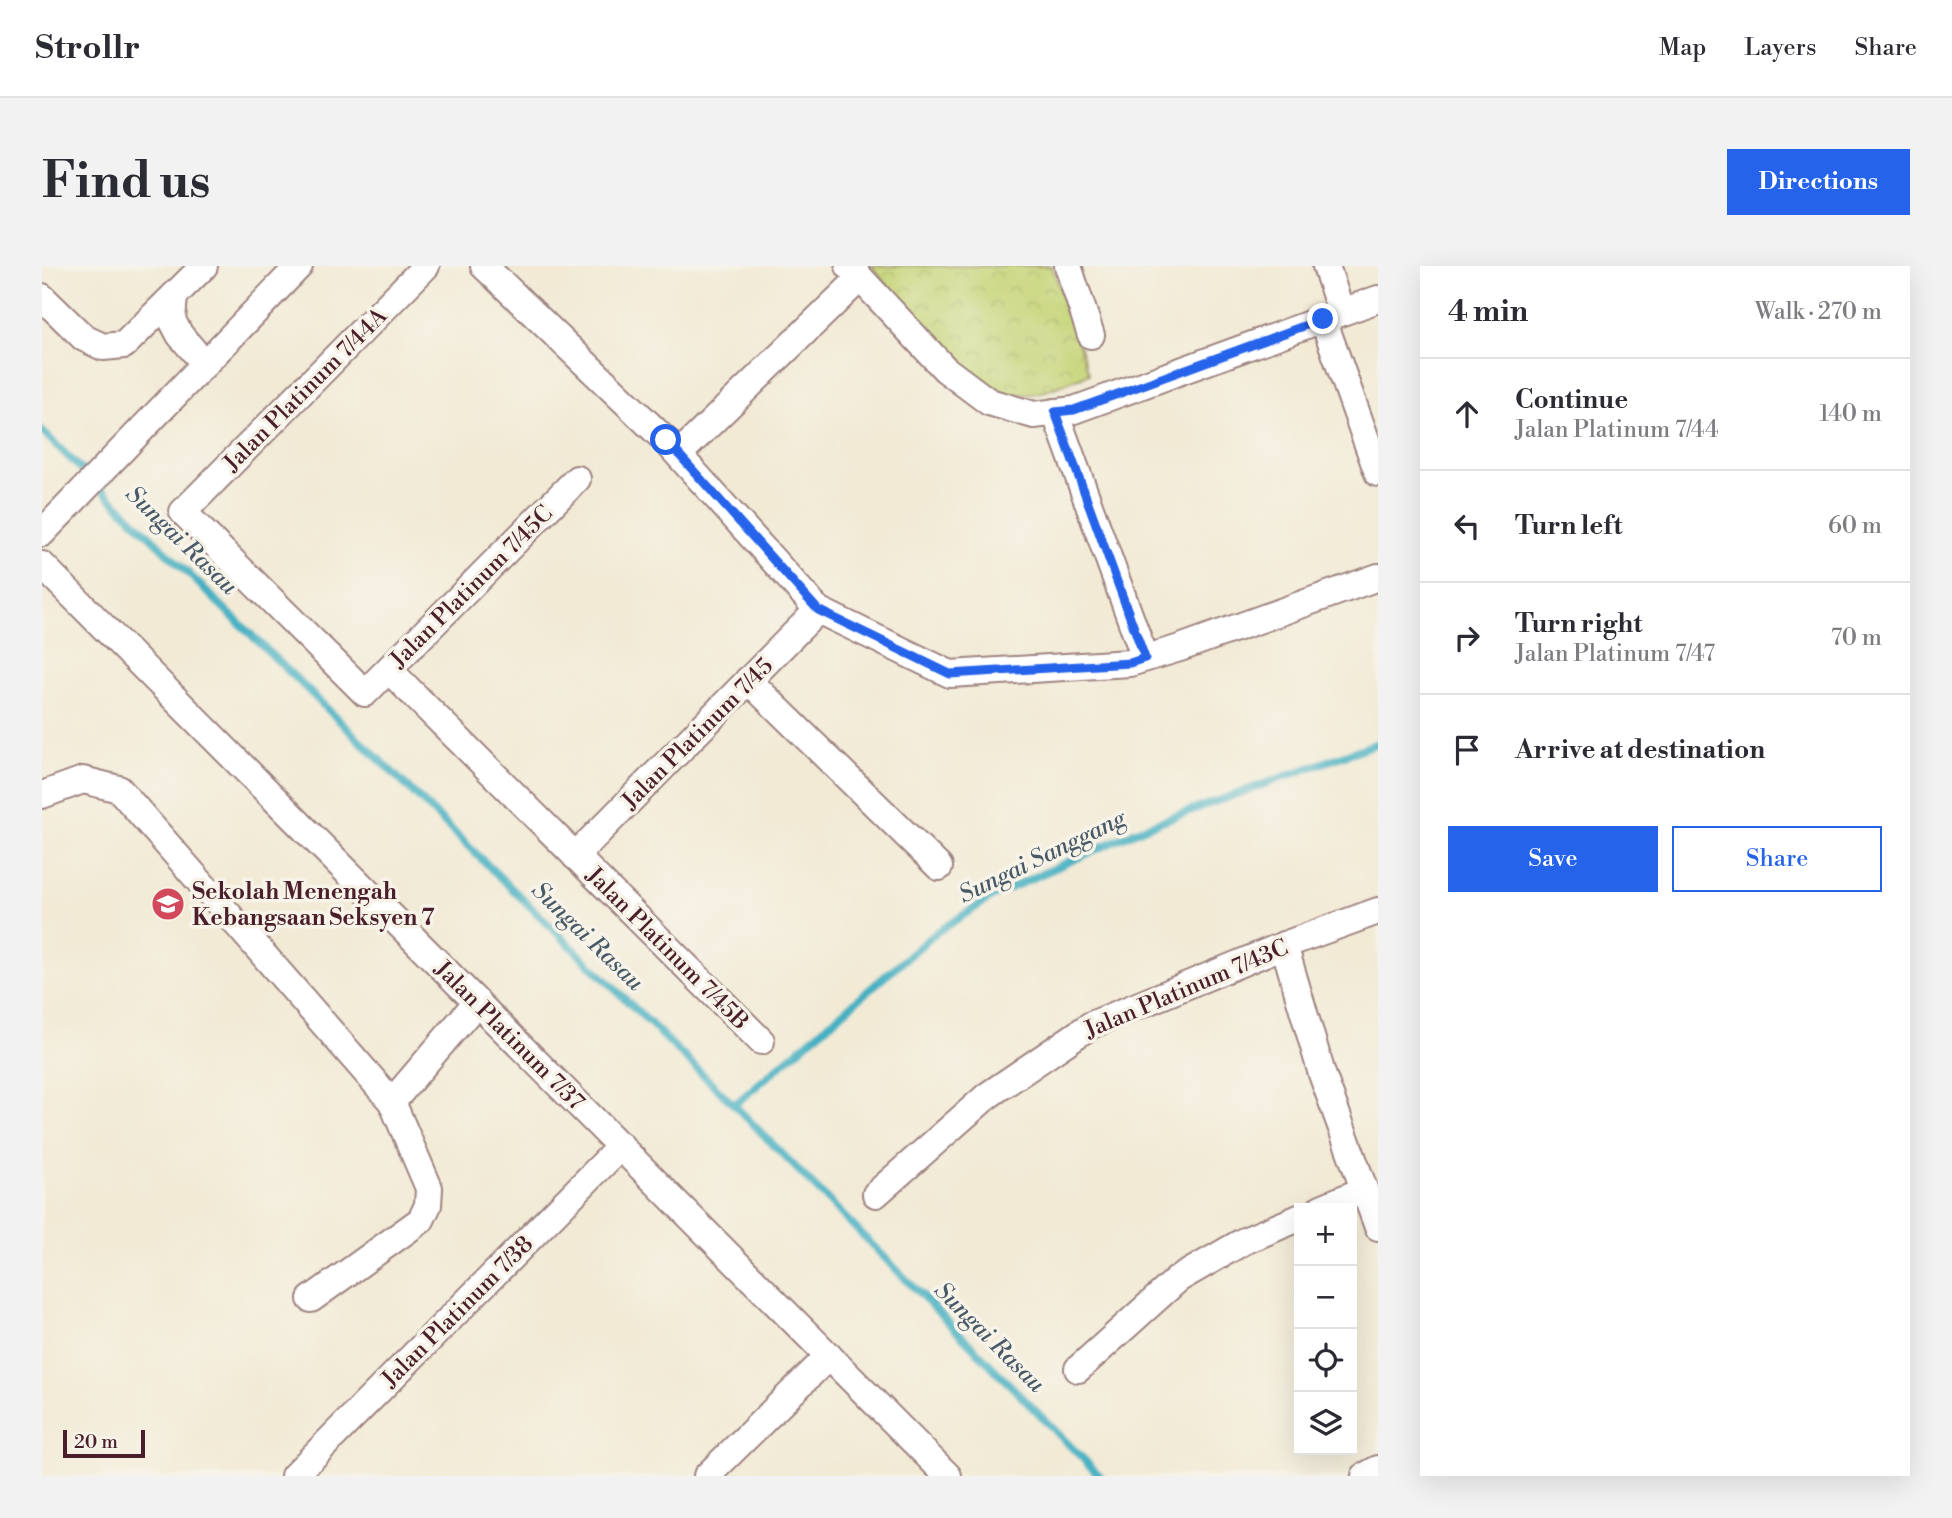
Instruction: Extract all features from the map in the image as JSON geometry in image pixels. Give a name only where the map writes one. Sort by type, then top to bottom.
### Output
[{"type":"street","points":[[42,297],[84,338],[103,346],[124,345],[204,266]]},
{"type":"street","points":[[42,533],[299,266]]},
{"type":"street","name":"Jalan Platinum 7/44A","points":[[365,693],[183,512],[426,266]]},
{"type":"street","points":[[484,266],[679,454],[818,610],[950,674],[1130,663],[1378,577]]},
{"type":"street","points":[[1068,266],[1091,335]]},
{"type":"street","points":[[1326,266],[1332,316],[1378,473]]},
{"type":"street","points":[[679,454],[855,272],[945,369],[989,402],[1034,415],[1074,410],[1378,299]]},
{"type":"street","points":[[174,296],[172,320],[199,370]]},
{"type":"street","points":[[132,337],[153,338],[165,343],[199,370]]},
{"type":"street","points":[[1055,412],[1145,658]]},
{"type":"street","name":"Jalan Platinum 7/45C","points":[[365,693],[577,479]]},
{"type":"street","name":"Jalan Platinum 7/37","points":[[42,565],[948,1476]]},
{"type":"street","name":"Jalan Platinum 7/45","points":[[575,856],[818,610]]},
{"type":"street","name":"Jalan Platinum 7/45B","points":[[389,670],[761,1041]]},
{"type":"street","points":[[748,681],[939,867]]},
{"type":"street","points":[[42,795],[83,780],[120,789],[392,1102],[429,1188],[428,1205],[421,1220],[311,1299]]},
{"type":"street","name":"Jalan Platinum 7/43C","points":[[876,1194],[987,1096],[1091,1025],[1284,945],[1378,911]]},
{"type":"street","points":[[1284,945],[1322,1073],[1366,1172],[1378,1227]]},
{"type":"street","points":[[392,1102],[477,1002]]},
{"type":"street","name":"Jalan Platinum 7/38","points":[[293,1476],[621,1146]]},
{"type":"street","points":[[1327,1203],[1366,1172]]},
{"type":"street","points":[[1078,1369],[1178,1279],[1244,1241],[1294,1219]]},
{"type":"street","points":[[707,1476],[829,1356]]},
{"type":"street","points":[[1365,1476],[1378,1469]]},
{"type":"green space","points":[[871,266],[1052,266],[1089,374],[1052,389],[1031,394],[1012,394],[993,387],[955,359]]},
{"type":"waterway","name":"Sungai Rasau","points":[[42,431],[734,1105],[1100,1476]]},
{"type":"waterway","name":"Sungai Sanggang","points":[[734,1105],[937,932],[995,895],[1148,826],[1378,743]]},
{"type":"place","name":"Sekolah Menengah Kebangsaan Seksyen 7","points":[[168,904]]},
{"type":"route","points":[[666,440],[818,610],[950,674],[1130,663],[1145,658],[1055,412],[1074,410],[1323,319]]}]
